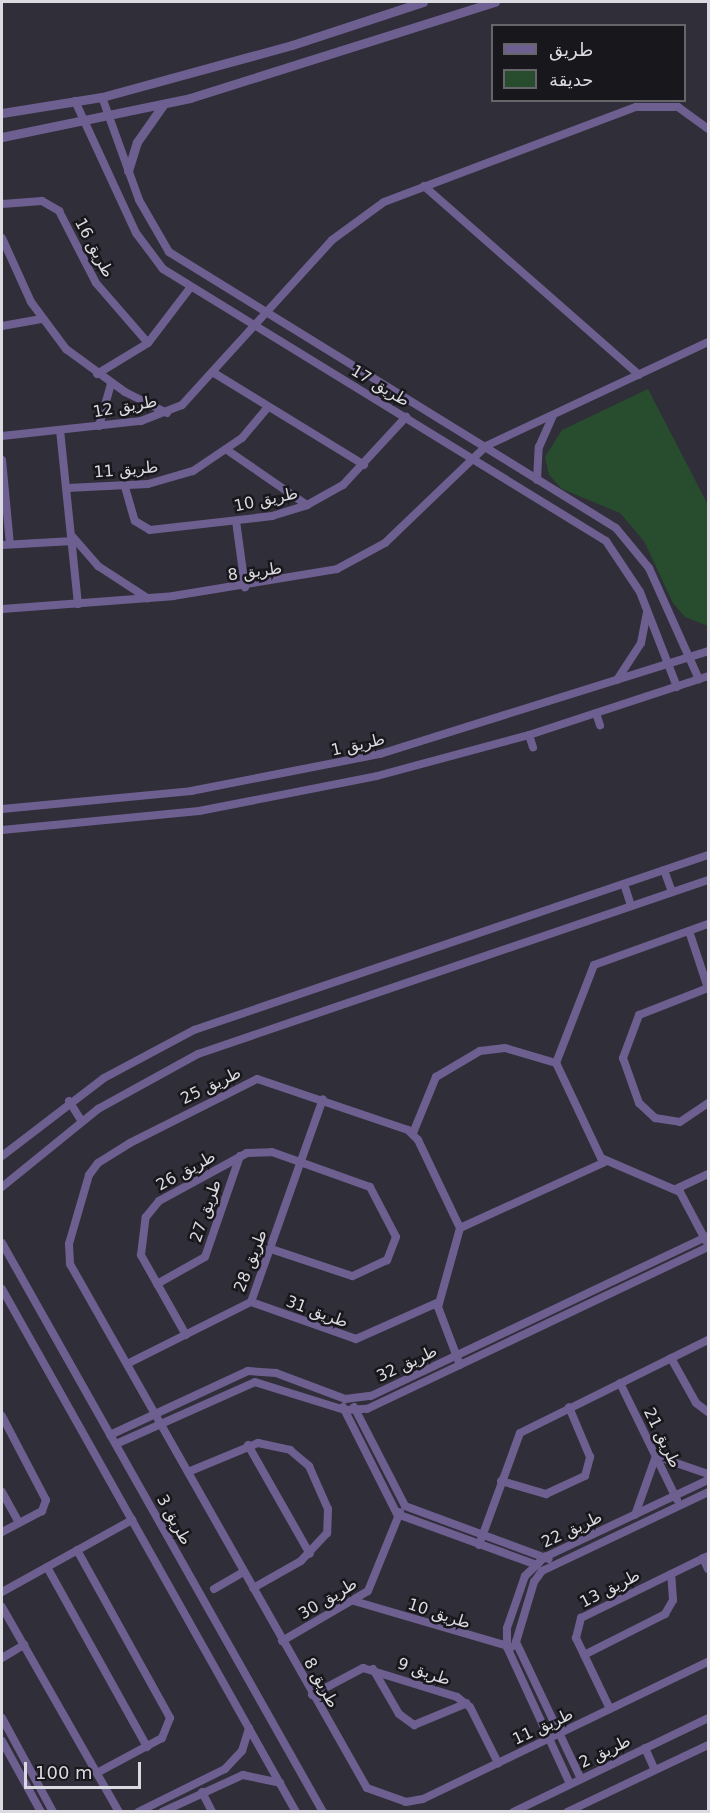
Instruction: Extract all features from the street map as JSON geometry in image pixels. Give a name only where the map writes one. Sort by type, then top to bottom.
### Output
[{"type":"street","points":[[2,113],[102,97],[292,45],[423,2]]},
{"type":"street","points":[[2,137],[107,118],[163,104],[495,2]]},
{"type":"street","name":"طريق 17","points":[[102,97],[107,118],[150,224],[170,252],[265,316],[486,446],[629,540],[649,568],[699,679]]},
{"type":"street","name":"طريق 17","points":[[75,101],[82,123],[143,246],[190,288],[406,417],[606,542],[631,573],[677,687]]},
{"type":"street","points":[[128,171],[137,142],[163,104]]},
{"type":"street","name":"طريق 12","points":[[2,436],[99,426],[167,413],[214,373],[348,225],[384,202],[649,104],[678,107],[708,129]]},
{"type":"street","points":[[424,186],[639,375]]},
{"type":"street","name":"طريق 16","points":[[2,204],[42,201],[58,211],[96,283],[148,343]]},
{"type":"street","points":[[2,237],[12,264],[41,319],[97,374],[111,384],[167,413]]},
{"type":"street","points":[[2,266],[12,264]]},
{"type":"street","points":[[97,374],[148,343],[190,288]]},
{"type":"street","points":[[2,326],[41,319]]},
{"type":"street","name":"طريق 8","points":[[2,609],[148,599],[245,587],[325,573],[370,554],[469,458],[486,446],[708,342]]},
{"type":"street","points":[[214,373],[364,465]]},
{"type":"street","points":[[99,426],[111,384]]},
{"type":"street","name":"طريق 11","points":[[67,488],[125,487],[178,477],[226,450],[268,406]]},
{"type":"street","points":[[537,480],[539,447],[554,416]]},
{"type":"street","name":"طريق 10","points":[[125,487],[135,521],[150,530],[236,521],[307,505],[343,485],[364,465],[406,417]]},
{"type":"street","points":[[60,430],[73,538],[78,604]]},
{"type":"street","points":[[226,450],[307,505]]},
{"type":"street","points":[[2,460],[6,544],[73,538]]},
{"type":"street","points":[[236,521],[245,587]]},
{"type":"street","points":[[73,538],[113,579],[148,599]]},
{"type":"street","points":[[615,683],[635,658],[648,612]]},
{"type":"street","name":"طريق 1","points":[[2,808],[162,794],[323,767],[464,731],[708,651]]},
{"type":"street","name":"طريق 1","points":[[2,830],[246,804],[426,764],[529,735],[708,676]]},
{"type":"street","points":[[596,713],[600,725]]},
{"type":"street","points":[[529,735],[533,747]]},
{"type":"street","points":[[2,1156],[69,1101],[148,1052],[231,1015],[708,855]]},
{"type":"street","points":[[664,870],[672,892]]},
{"type":"street","points":[[2,1187],[81,1120],[156,1075],[236,1039],[708,880]]},
{"type":"street","points":[[624,884],[631,906]]},
{"type":"street","points":[[708,924],[590,969],[556,1063],[605,1162],[676,1189],[708,1241]]},
{"type":"street","points":[[689,931],[708,988],[639,1015],[623,1058],[639,1103],[655,1118],[680,1122],[708,1103]]},
{"type":"street","points":[[460,1365],[439,1302],[460,1228],[413,1133],[436,1077],[480,1051],[505,1048],[556,1063]]},
{"type":"street","name":"طريق 25","points":[[161,1423],[68,1258],[94,1167],[250,1081],[271,1080],[413,1133]]},
{"type":"street","name":"طريق 28","points":[[127,1364],[251,1302],[323,1099]]},
{"type":"street","points":[[69,1101],[81,1120]]},
{"type":"street","name":"طريق 26","points":[[186,1335],[140,1251],[148,1212],[240,1156],[267,1150],[301,1162]]},
{"type":"street","name":"طريق 27","points":[[157,1284],[205,1257],[240,1156]]},
{"type":"street","points":[[271,1249],[352,1276],[380,1265],[394,1248],[393,1223],[375,1190],[301,1162]]},
{"type":"street","points":[[460,1228],[605,1162]]},
{"type":"street","points":[[676,1189],[708,1174]]},
{"type":"street","name":"طريق 32","points":[[350,1400],[371,1396],[708,1241]]},
{"type":"street","name":"طريق 32","points":[[116,1444],[255,1382],[345,1410],[356,1411],[460,1365],[708,1241]]},
{"type":"street","name":"طريق 3","points":[[2,1243],[323,1812]]},
{"type":"street","points":[[2,1289],[296,1812]]},
{"type":"street","name":"طريق 31","points":[[251,1302],[356,1339],[439,1302]]},
{"type":"street","points":[[479,1545],[519,1433],[708,1340]]},
{"type":"street","points":[[671,1358],[696,1403],[708,1412]]},
{"type":"street","points":[[110,1435],[230,1377],[257,1370],[350,1400],[403,1504],[545,1557],[552,1566]]},
{"type":"street","name":"طريق 21","points":[[620,1383],[679,1506]]},
{"type":"street","points":[[339,1397],[387,1501],[399,1515],[479,1545],[534,1563],[552,1566]]},
{"type":"street","points":[[501,1481],[546,1494],[585,1476],[590,1457],[569,1407]]},
{"type":"street","points":[[2,1416],[46,1500],[42,1511],[2,1532]]},
{"type":"street","name":"طريق 8","points":[[161,1423],[359,1779],[386,1796]]},
{"type":"street","points":[[248,1445],[310,1554]]},
{"type":"street","points":[[188,1472],[248,1445],[290,1450],[312,1471],[330,1525],[310,1554],[252,1588]]},
{"type":"street","points":[[635,1515],[656,1456],[708,1474]]},
{"type":"street","name":"طريق 22","points":[[507,1647],[507,1628],[534,1563],[708,1480]]},
{"type":"street","points":[[2,1492],[19,1523]]},
{"type":"street","name":"طريق 22","points":[[517,1646],[516,1630],[534,1582],[552,1566],[708,1492]]},
{"type":"street","name":"طريق 30","points":[[282,1641],[354,1601],[372,1586],[403,1504]]},
{"type":"street","points":[[2,1592],[132,1520]]},
{"type":"street","points":[[77,1550],[170,1718],[166,1734],[147,1747],[97,1773]]},
{"type":"street","points":[[706,1557],[708,1569]]},
{"type":"street","name":"طريق 13","points":[[610,1709],[575,1632],[581,1618],[706,1557]]},
{"type":"street","points":[[47,1567],[147,1747]]},
{"type":"street","points":[[214,1588],[244,1572]]},
{"type":"street","points":[[584,1655],[665,1614],[673,1599],[671,1574]]},
{"type":"street","name":"طريق 10","points":[[354,1601],[507,1647],[517,1646]]},
{"type":"street","points":[[2,1606],[119,1812]]},
{"type":"street","points":[[2,1658],[24,1645]]},
{"type":"street","points":[[517,1646],[581,1779]]},
{"type":"street","points":[[507,1647],[570,1784]]},
{"type":"street","name":"طريق 11","points":[[386,1796],[414,1802],[708,1662]]},
{"type":"street","name":"طريق 9","points":[[312,1695],[356,1669],[373,1669],[467,1703],[498,1763]]},
{"type":"street","points":[[373,1669],[399,1714],[414,1725],[432,1722],[467,1703]]},
{"type":"street","points":[[2,1718],[53,1812]]},
{"type":"street","name":"طريق 2","points":[[513,1812],[708,1718]]},
{"type":"street","points":[[138,1812],[225,1769],[242,1751],[249,1728]]},
{"type":"street","points":[[2,1741],[41,1812]]},
{"type":"street","points":[[567,1812],[708,1745]]},
{"type":"street","points":[[645,1748],[655,1770]]},
{"type":"street","points":[[162,1812],[243,1775],[280,1783]]},
{"type":"street","points":[[202,1792],[212,1812]]},
{"type":"green space","points":[[648,389],[708,505],[708,626],[685,617],[673,603],[644,541],[620,513],[562,489],[549,475],[545,457],[562,430]]}]
